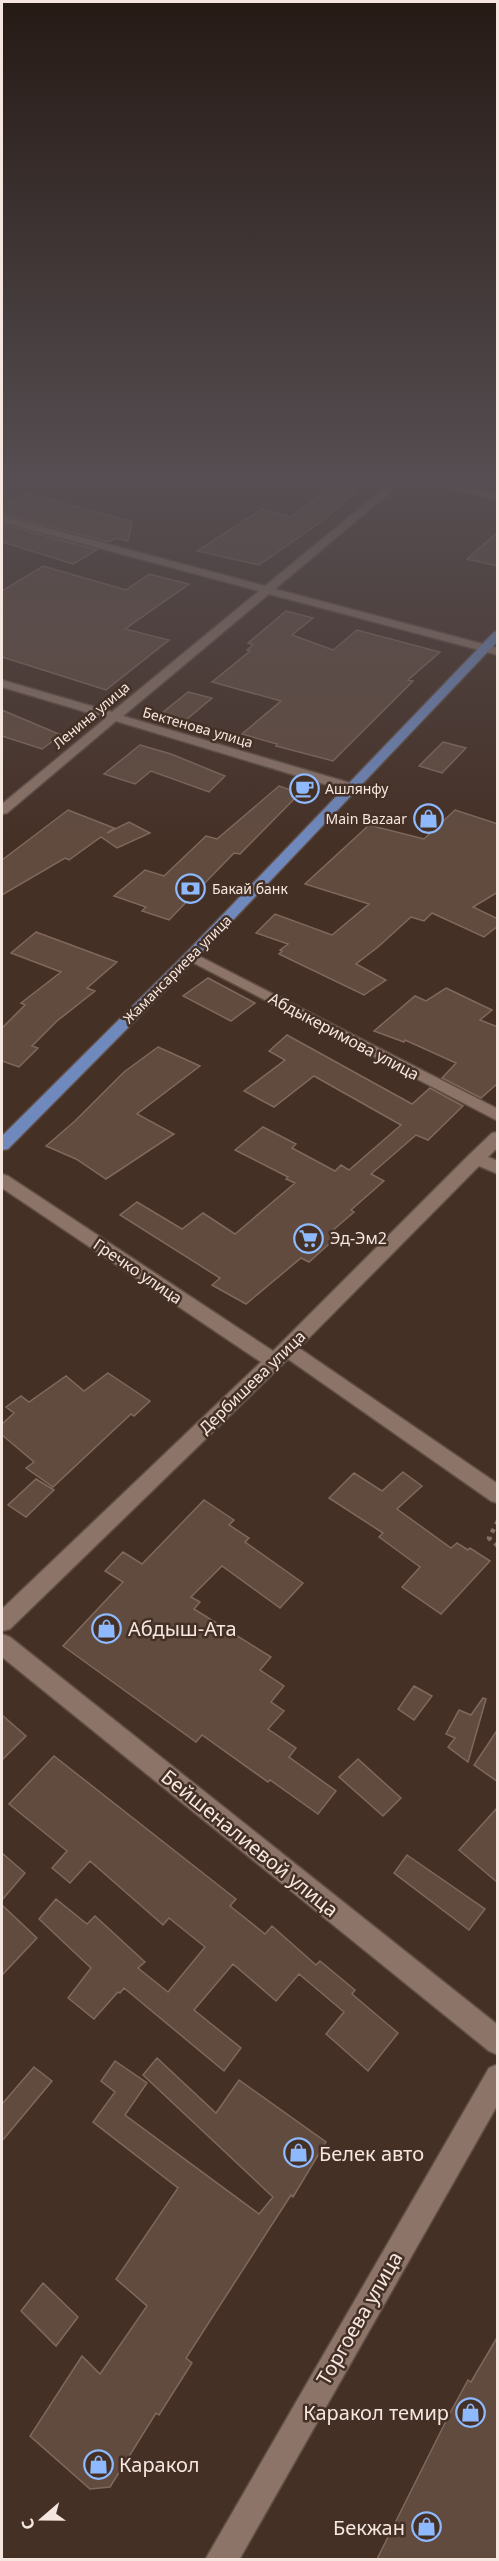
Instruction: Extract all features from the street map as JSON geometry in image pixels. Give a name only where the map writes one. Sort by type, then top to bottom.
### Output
[{"type":"main road","name":"Жамансариева улица","points":[[2,1145],[191,956],[352,788],[491,650],[498,634]]},
{"type":"street","name":"Ленина улица","points":[[2,810],[251,604]]},
{"type":"street","points":[[317,604],[491,650]]},
{"type":"street","name":"Бектенова улица","points":[[2,683],[112,718],[352,788]]},
{"type":"street","name":"Абдыкеримова улица","points":[[191,956],[498,1116]]},
{"type":"street","name":"Дербишева улица","points":[[2,1622],[280,1355],[498,1137]]},
{"type":"street","points":[[476,1158],[498,1168]]},
{"type":"street","name":"Гречко улица","points":[[2,1180],[498,1495]]},
{"type":"street","name":"Бейшеналиевой улица","points":[[2,1644],[498,2042]]},
{"type":"street","name":"Торгоева улица","points":[[221,2559],[498,2077]]},
{"type":"path","points":[[498,1521],[489,1538],[498,1546]]},
{"type":"building","points":[[2,604],[161,604],[125,629],[169,640],[106,690],[2,657]]},
{"type":"building","points":[[286,611],[313,618],[292,635],[333,650],[357,630],[440,652],[408,680],[413,681],[333,761],[276,746],[277,744],[242,734],[281,701],[212,682],[250,651],[247,650],[253,645],[248,643]]},
{"type":"building","points":[[188,692],[212,698],[186,720],[162,713]]},
{"type":"building","points":[[2,710],[61,735],[42,749],[2,736]]},
{"type":"building","points":[[443,742],[466,748],[442,773],[419,766]]},
{"type":"building","points":[[140,745],[171,754],[225,776],[209,792],[151,771],[135,784],[104,774]]},
{"type":"building","points":[[279,786],[300,793],[240,854],[234,853],[169,920],[142,911],[146,907],[114,896],[145,870],[164,876],[206,836],[217,839]]},
{"type":"building","points":[[68,810],[114,828],[107,833],[129,822],[150,833],[117,848],[101,837],[69,860],[65,858],[2,895],[2,860]]},
{"type":"building","points":[[455,810],[498,824],[498,892],[473,907],[498,919],[498,926],[484,937],[432,913],[424,921],[411,917],[356,964],[386,980],[364,995],[279,954],[282,951],[280,950],[288,944],[256,933],[275,914],[332,935],[369,904],[305,884],[369,825],[424,839]]},
{"type":"building","points":[[36,932],[117,962],[87,988],[95,991],[57,1021],[32,1046],[38,1048],[19,1067],[2,1061],[2,1028],[25,1005],[21,1003],[61,972],[11,953]]},
{"type":"building","points":[[208,978],[255,1003],[231,1021],[183,996]]},
{"type":"building","points":[[446,988],[492,1010],[480,1020],[498,1027],[498,1083],[481,1098],[442,1078],[456,1063],[405,1040],[404,1042],[374,1031],[415,996],[426,1001]]},
{"type":"building","points":[[287,1035],[412,1104],[430,1088],[463,1106],[428,1140],[416,1135],[371,1174],[384,1181],[351,1210],[354,1212],[332,1231],[339,1235],[309,1262],[301,1258],[246,1304],[212,1285],[220,1278],[120,1215],[137,1202],[182,1229],[203,1213],[235,1234],[295,1183],[286,1179],[288,1177],[235,1150],[263,1127],[296,1144],[292,1148],[335,1171],[341,1165],[349,1170],[401,1125],[314,1076],[274,1107],[244,1091],[285,1060],[269,1051]]},
{"type":"building","points":[[158,1047],[200,1066],[137,1114],[174,1134],[106,1179],[76,1159],[46,1146],[75,1121],[124,1072]]},
{"type":"building","points":[[108,1373],[150,1401],[134,1416],[131,1414],[53,1487],[26,1468],[34,1462],[2,1435],[2,1424],[14,1413],[6,1407],[21,1396],[29,1402],[66,1376],[84,1391]]},
{"type":"building","points":[[403,1472],[422,1486],[397,1509],[451,1548],[457,1543],[468,1550],[470,1548],[490,1561],[441,1614],[402,1587],[420,1567],[379,1537],[383,1533],[329,1498],[354,1473],[382,1491]]},
{"type":"building","points":[[36,1479],[54,1490],[26,1517],[8,1505]]},
{"type":"building","points":[[204,1500],[234,1520],[229,1525],[249,1538],[245,1542],[303,1583],[280,1608],[222,1566],[191,1597],[200,1602],[194,1609],[271,1657],[260,1670],[284,1686],[271,1702],[284,1711],[268,1729],[296,1748],[289,1757],[336,1791],[318,1814],[202,1735],[196,1742],[63,1646],[123,1582],[105,1571],[123,1552],[142,1564]]},
{"type":"building","points":[[414,1686],[432,1696],[414,1720],[398,1709]]},
{"type":"building","points":[[483,1698],[486,1699],[468,1762],[448,1747],[455,1738],[446,1734],[459,1710],[471,1715]]},
{"type":"building","points":[[2,1715],[26,1736],[2,1760]]},
{"type":"building","points":[[498,1729],[498,1782],[474,1765]]},
{"type":"building","points":[[54,1756],[236,1899],[230,1906],[265,1934],[272,1926],[316,1965],[320,1961],[355,1990],[352,1994],[398,2033],[368,2071],[326,2034],[344,2012],[299,1974],[276,2001],[233,1964],[194,2010],[241,2048],[224,2071],[124,1988],[94,2019],[68,1998],[91,1968],[39,1919],[56,1899],[87,1924],[95,1916],[145,1962],[138,1968],[168,1992],[205,1947],[169,1918],[163,1925],[90,1861],[70,1883],[52,1868],[67,1851],[9,1804]]},
{"type":"building","points":[[358,1759],[401,1798],[383,1816],[339,1777]]},
{"type":"building","points":[[498,1807],[498,1883],[459,1850]]},
{"type":"building","points":[[2,1853],[25,1873],[2,1900]]},
{"type":"building","points":[[407,1855],[485,1909],[469,1930],[394,1873]]},
{"type":"building","points":[[2,1905],[37,1938],[2,1975]]},
{"type":"building","points":[[157,2058],[216,2113],[239,2080],[326,2142],[293,2197],[291,2195],[186,2358],[192,2363],[159,2415],[156,2413],[110,2487],[90,2489],[30,2436],[82,2356],[100,2374],[147,2306],[116,2279],[178,2188],[93,2122],[115,2092],[101,2081],[115,2061],[147,2083],[125,2115],[259,2214],[273,2197],[143,2075]]},
{"type":"building","points":[[34,2067],[52,2081],[2,2141],[2,2104]]},
{"type":"building","points":[[43,2283],[78,2317],[56,2346],[21,2311]]},
{"type":"building","points":[[498,2336],[498,2559],[377,2559],[450,2413],[468,2380],[471,2382]]},
{"type":"place","name":"Ашлянфу","points":[[304,788]]},
{"type":"place","name":"Main Bazaar","points":[[428,818]]},
{"type":"place","name":"Бакай банк","points":[[191,888]]},
{"type":"place","name":"Эд-Эм2","points":[[309,1238]]},
{"type":"place","name":"Абдыш-Ата","points":[[107,1628]]},
{"type":"place","name":"Белек авто","points":[[298,2153]]},
{"type":"place","name":"Каракол темир","points":[[470,2412]]},
{"type":"place","name":"Каракол","points":[[98,2464]]},
{"type":"place","name":"Бекжан","points":[[426,2527]]}]
